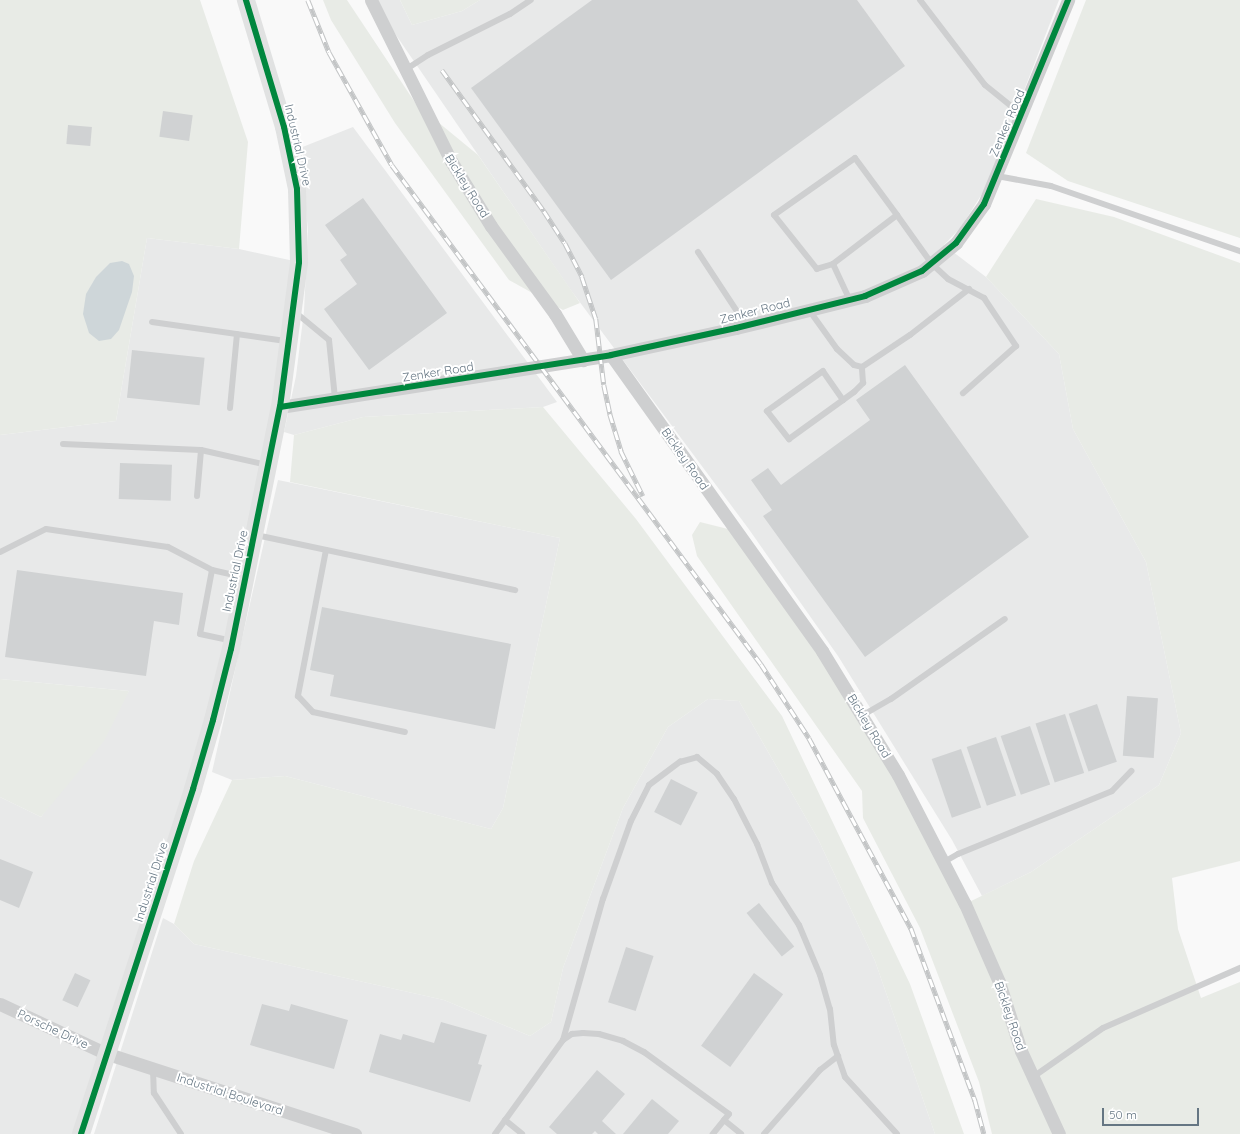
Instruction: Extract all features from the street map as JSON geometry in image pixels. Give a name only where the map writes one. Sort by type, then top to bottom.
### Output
[{"type":"street","name":"Industrial Drive","points":[[81,1134],[105,1053],[193,790],[232,641],[280,407],[290,341],[300,262],[297,189],[284,127],[246,0]]},
{"type":"street","name":"Bickley Road","points":[[371,0],[404,70],[451,161],[492,226],[555,314],[583,360]]},
{"type":"street","name":"Zenker Road","points":[[280,407],[611,355],[809,310],[849,299],[906,279],[932,264],[956,243],[972,224],[997,176],[1068,0]]},
{"type":"street","name":"Bickley Road","points":[[611,355],[822,651],[863,715],[898,775],[944,862],[999,982],[1021,1051],[1058,1134]]},
{"type":"street","name":"Porsche Drive","points":[[0,1004],[105,1053]]},
{"type":"street","name":"Industrial Boulevard","points":[[105,1053],[355,1134]]},
{"type":"lane","points":[[404,70],[428,55],[510,14],[531,0]]},
{"type":"lane","points":[[920,0],[985,85],[1022,115]]},
{"type":"lane","points":[[897,215],[833,264],[817,269],[774,215],[855,158],[897,215],[932,264],[948,278],[984,298],[1016,346],[963,393]]},
{"type":"lane","points":[[997,176],[1051,186],[1240,251]]},
{"type":"lane","points":[[698,252],[746,325]]},
{"type":"lane","points":[[833,264],[849,299]]},
{"type":"lane","points":[[809,310],[837,349],[854,365],[862,366],[910,335],[969,289]]},
{"type":"lane","points":[[294,311],[329,340],[335,399]]},
{"type":"lane","points":[[152,322],[290,341]]},
{"type":"lane","points":[[230,408],[237,334]]},
{"type":"lane","points":[[843,400],[823,371],[767,411],[789,440],[843,400],[863,383],[862,366]]},
{"type":"lane","points":[[63,444],[201,450],[268,465]]},
{"type":"lane","points":[[197,496],[201,450]]},
{"type":"lane","points":[[0,552],[46,529],[168,547],[212,570],[245,577]]},
{"type":"lane","points":[[254,535],[515,590]]},
{"type":"lane","points":[[326,550],[298,696],[312,712],[405,732]]},
{"type":"lane","points":[[212,570],[200,634],[232,641]]},
{"type":"lane","points":[[863,715],[891,699],[1005,619]]},
{"type":"lane","points":[[495,1134],[563,1040],[603,899],[631,821],[649,785],[680,762],[697,757],[717,774],[734,799],[757,844],[772,883],[799,925],[820,975],[830,1009],[834,1045],[845,1077],[897,1134]]},
{"type":"lane","points":[[944,862],[958,854],[1112,792],[1131,770]]},
{"type":"lane","points":[[1033,1077],[1102,1028],[1240,968]]},
{"type":"lane","points":[[563,1040],[572,1034],[599,1034],[623,1041],[644,1052],[729,1114],[713,1134]]},
{"type":"lane","points":[[764,1134],[820,1070],[838,1056]]},
{"type":"lane","points":[[153,1069],[154,1094],[181,1134]]},
{"type":"lane","points":[[505,1120],[522,1134]]},
{"type":"lane","points":[[724,1120],[741,1134]]},
{"type":"shaded area","points":[[0,0],[200,0],[248,142],[239,249],[147,238],[116,421],[0,435]]},
{"type":"shaded area","points":[[323,0],[347,0],[416,104],[478,155],[580,303],[563,310],[509,280],[395,123],[331,20]]},
{"type":"shaded area","points":[[372,0],[400,0],[412,25],[462,11],[480,0],[1059,0],[987,186],[961,227],[944,245],[986,277],[1059,354],[1073,429],[1146,562],[1181,733],[1159,785],[1031,872],[982,896],[952,840],[838,656],[748,528],[570,289]]},
{"type":"shaded area","points":[[400,0],[480,0],[462,11],[412,25]]},
{"type":"shaded area","points":[[1086,0],[1240,0],[1240,238],[1068,181],[1026,153]]},
{"type":"shaded area","points":[[353,127],[557,402],[543,407],[363,417],[294,435],[284,432],[296,376],[304,311],[308,231],[300,148]]},
{"type":"shaded area","points":[[1036,199],[1114,217],[1240,263],[1240,861],[1172,878],[1178,929],[1201,998],[1240,982],[1240,1134],[992,1134],[979,1082],[920,928],[863,818],[862,791],[697,556],[692,535],[700,522],[736,531],[822,651],[965,904],[1031,872],[1159,785],[1181,733],[1146,562],[1073,429],[1059,354],[986,277]]},
{"type":"shaded area","points":[[147,238],[239,249],[294,261],[280,372],[215,693],[75,1134],[0,1134],[0,797],[41,817],[129,691],[0,679],[0,435],[116,421]]},
{"type":"shaded area","points":[[122,261],[129,264],[134,276],[132,292],[119,330],[111,339],[99,341],[89,333],[83,314],[86,294],[96,277],[110,263]]},
{"type":"shaded area","points":[[543,407],[636,519],[782,716],[910,984],[964,1134],[935,1134],[875,961],[818,839],[739,701],[708,699],[668,727],[623,808],[563,968],[551,1022],[530,1036],[444,1000],[194,944],[174,924],[194,861],[232,780],[285,776],[491,829],[503,808],[560,538],[290,482],[294,435],[363,417]]},
{"type":"shaded area","points":[[278,480],[560,538],[503,808],[491,829],[285,776],[232,780],[212,772]]},
{"type":"shaded area","points":[[0,679],[129,691],[104,741],[41,817],[0,797]]},
{"type":"shaded area","points":[[708,699],[739,701],[818,839],[875,961],[935,1134],[94,1134],[163,918],[174,924],[194,944],[444,1000],[530,1036],[551,1022],[563,968],[623,808],[668,727]]},
{"type":"building","points":[[592,0],[857,0],[905,66],[611,280],[471,88]]},
{"type":"building","points":[[163,111],[193,115],[189,141],[159,137]]},
{"type":"building","points":[[68,125],[92,127],[90,146],[66,144]]},
{"type":"building","points":[[363,198],[447,313],[369,370],[324,309],[357,284],[340,260],[347,255],[325,225]]},
{"type":"building","points":[[132,350],[205,358],[200,405],[127,398]]},
{"type":"building","points":[[905,365],[1029,537],[865,657],[763,516],[772,510],[751,480],[768,468],[781,485],[870,420],[856,400]]},
{"type":"building","points":[[120,463],[172,465],[171,501],[119,499]]},
{"type":"building","points":[[17,570],[183,593],[179,625],[154,621],[146,676],[5,657]]},
{"type":"building","points":[[322,607],[511,644],[495,729],[330,696],[334,675],[310,670]]},
{"type":"building","points":[[1127,696],[1158,698],[1154,758],[1123,756]]},
{"type":"building","points":[[1097,704],[1117,762],[1088,771],[1069,714]]},
{"type":"building","points":[[1065,714],[1084,773],[1055,783],[1036,724]]},
{"type":"building","points":[[1030,726],[1050,785],[1021,795],[1001,736]]},
{"type":"building","points":[[996,737],[1016,796],[987,806],[967,747]]},
{"type":"building","points":[[961,749],[981,808],[952,818],[932,759]]},
{"type":"building","points":[[671,779],[698,793],[681,826],[654,812]]},
{"type":"building","points":[[0,859],[33,872],[19,908],[0,900]]},
{"type":"building","points":[[759,903],[794,947],[782,957],[747,913]]},
{"type":"building","points":[[626,947],[654,956],[636,1011],[608,1002]]},
{"type":"building","points":[[75,973],[90,980],[78,1007],[62,1000]]},
{"type":"building","points":[[754,973],[783,994],[730,1067],[701,1046]]},
{"type":"building","points":[[262,1004],[289,1011],[291,1004],[348,1020],[334,1069],[250,1045]]},
{"type":"building","points":[[441,1022],[487,1035],[478,1064],[482,1065],[470,1102],[369,1072],[380,1034],[401,1040],[403,1034],[434,1043]]},
{"type":"building","points":[[597,1070],[625,1094],[602,1121],[616,1134],[598,1134],[595,1131],[592,1134],[557,1134],[549,1127]]},
{"type":"building","points":[[652,1099],[679,1121],[668,1134],[623,1134]]},
{"type":"railway","points":[[308,0],[329,52],[392,165],[761,664],[809,738],[911,928],[975,1100],[984,1134]]},
{"type":"railway","points":[[442,70],[544,211],[565,243],[582,277],[596,319],[604,385],[610,414],[621,451],[643,496]]},
{"type":"cycle path","points":[[81,1134],[193,789],[213,720],[231,649],[280,407],[299,262],[297,189],[284,127],[246,0]]},
{"type":"cycle path","points":[[280,407],[611,355],[736,328],[865,296],[922,271],[956,243],[984,204],[1068,0]]}]
